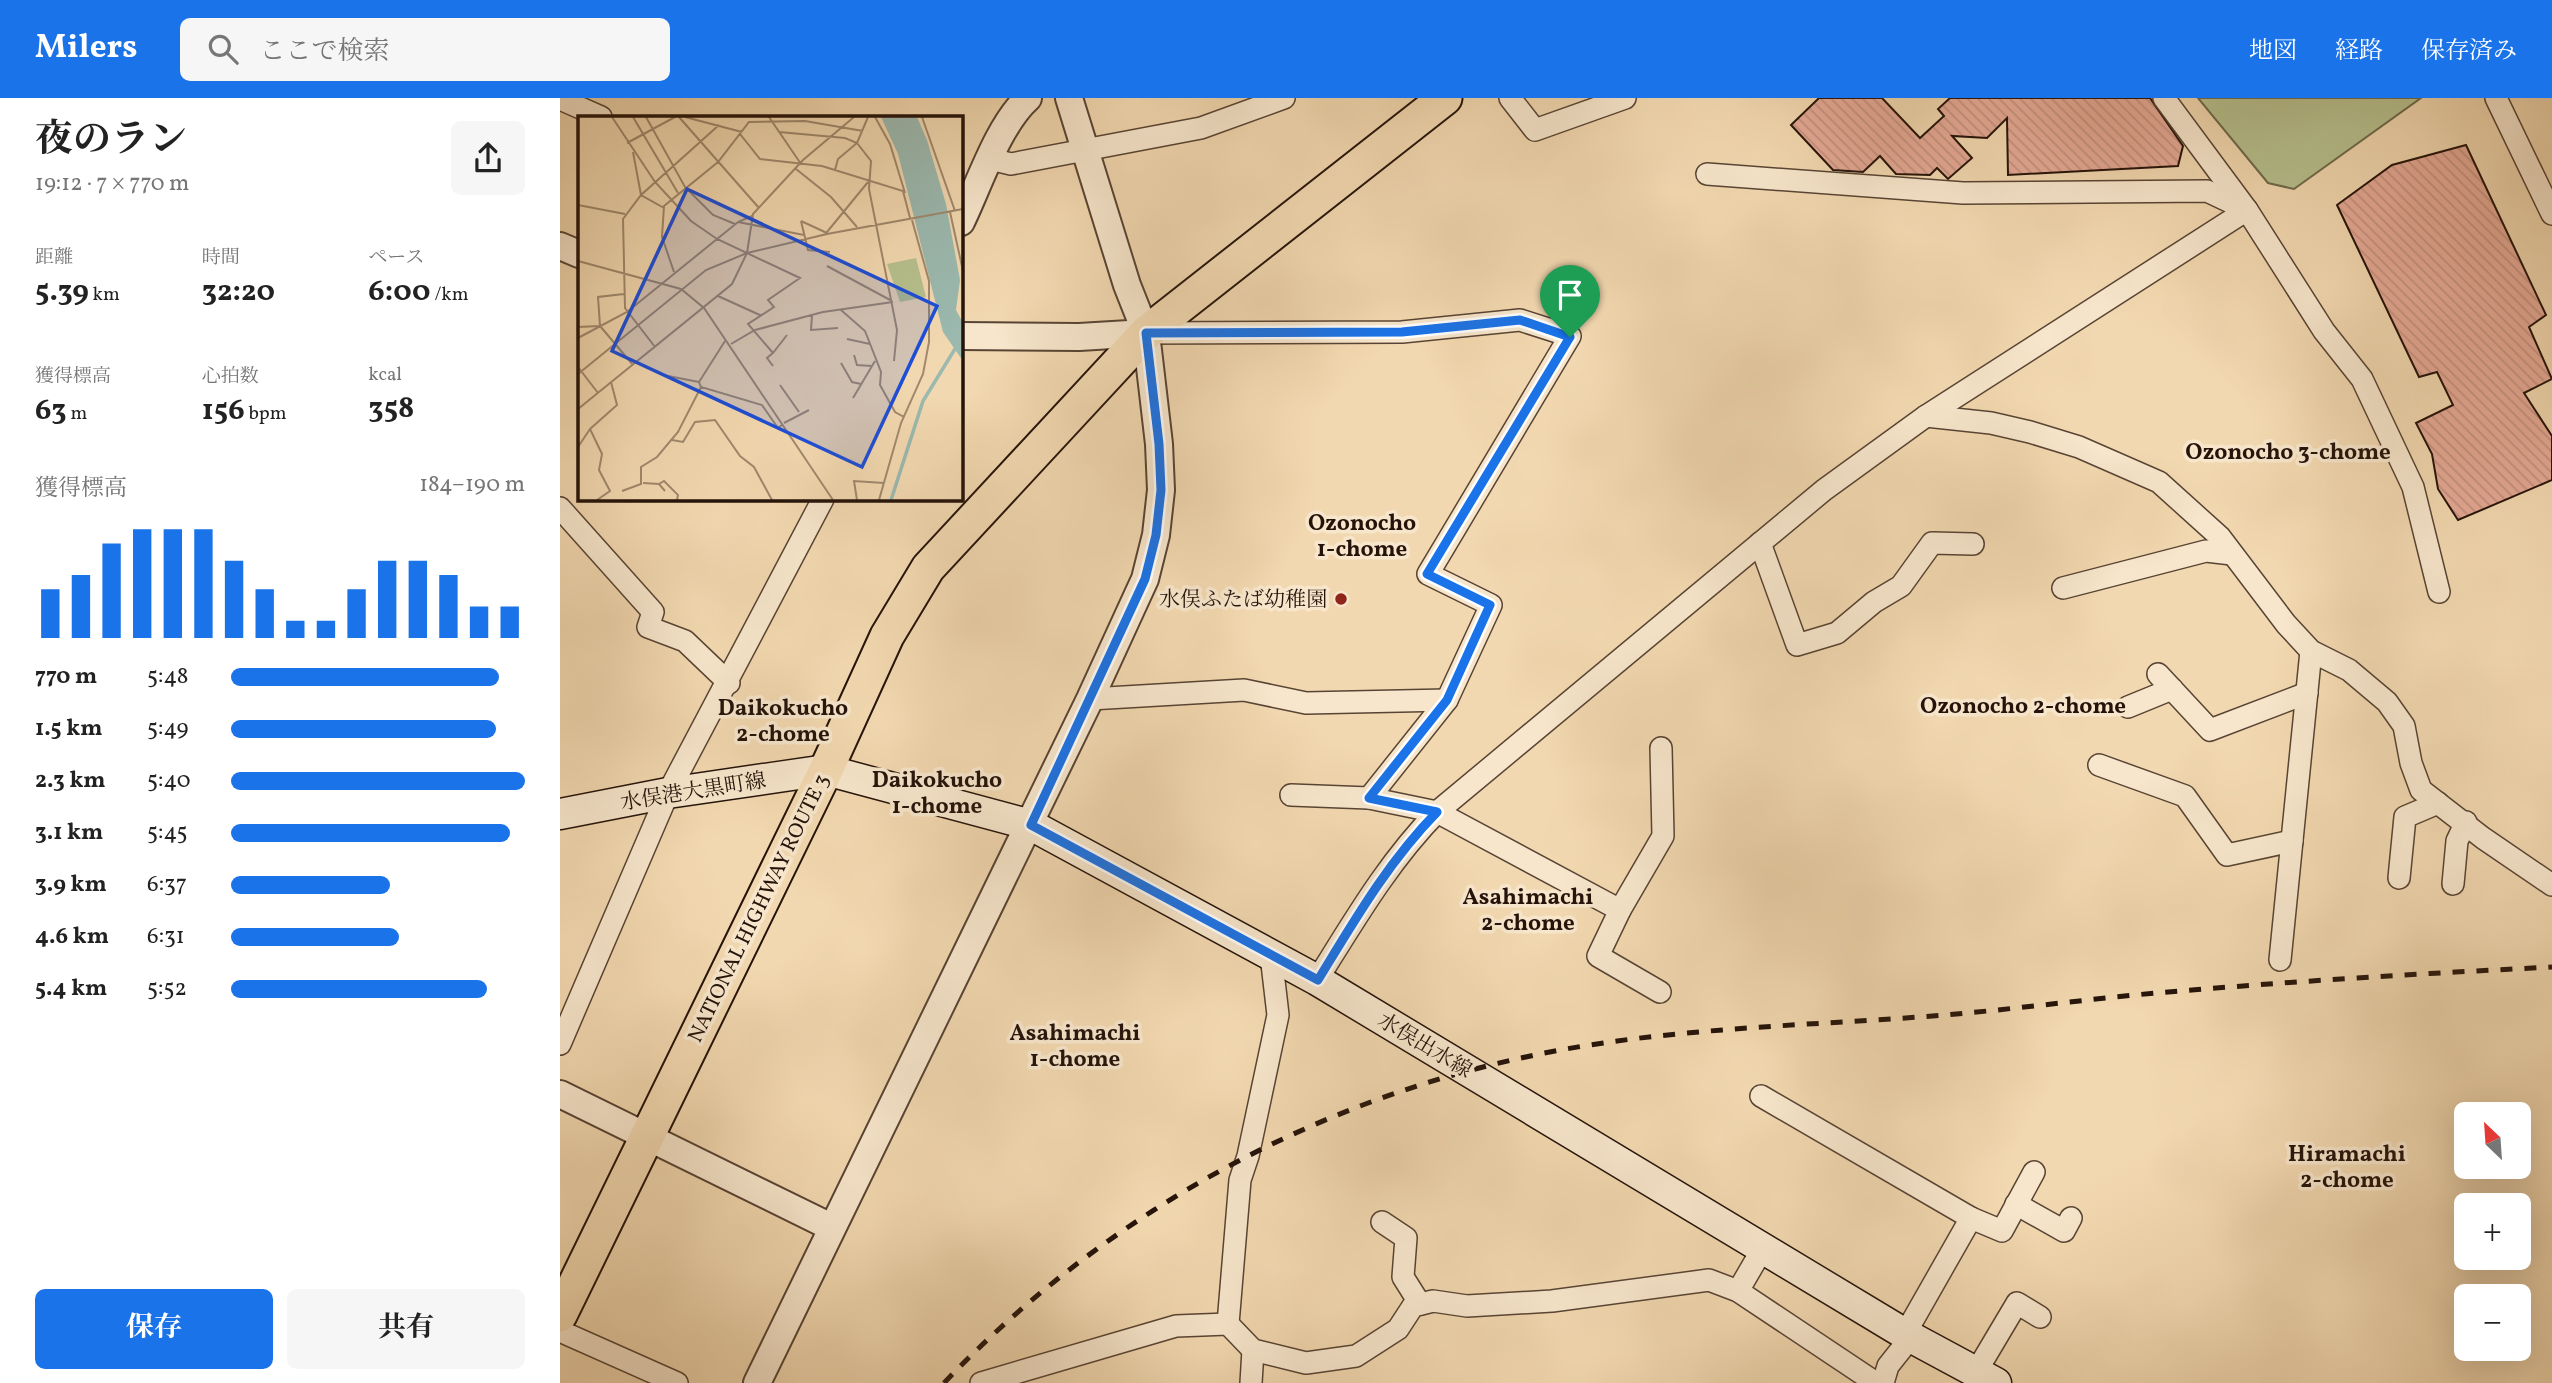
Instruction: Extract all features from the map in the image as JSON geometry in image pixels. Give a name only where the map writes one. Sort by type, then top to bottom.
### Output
[{"type":"highway","name":"NATIONAL HIGHWAY ROUTE 3","points":[[560,1315],[826,770],[887,636],[928,568],[1146,333],[1445,98]]},
{"type":"main road","name":"水俣港大黒町線","points":[[560,814],[668,793],[826,770]]},
{"type":"main road","name":"水俣出水線","points":[[826,770],[1031,825],[1318,980],[1908,1336],[1986,1378]]},
{"type":"street","points":[[962,218],[970,184],[990,159],[1018,107],[1028,98]]},
{"type":"street","points":[[757,1383],[831,1227],[1031,825],[1145,579],[1156,535],[1161,490],[1159,444],[1146,333],[1126,285],[1082,149],[1069,98]]},
{"type":"street","points":[[990,159],[1011,164],[1201,128],[1284,98]]},
{"type":"street","points":[[1510,98],[1535,130],[1625,98]]},
{"type":"street","points":[[2164,98],[2247,210],[2324,331],[2362,379],[2413,487],[2439,592]]},
{"type":"street","points":[[2496,98],[2552,214]]},
{"type":"street","points":[[560,99],[599,116]]},
{"type":"street","points":[[1707,174],[1963,194],[2207,191],[2247,210]]},
{"type":"street","points":[[1318,980],[1381,876],[1406,844],[1437,812],[1760,543],[1825,490],[1926,416],[2247,210]]},
{"type":"street","points":[[560,246],[578,254]]},
{"type":"street","points":[[962,335],[1079,337],[1146,333],[1402,332],[1520,320],[1570,337],[1427,574],[1490,605],[1447,700],[1369,798]]},
{"type":"street","points":[[1926,416],[1991,423],[2030,432],[2079,447],[2158,482],[2220,537],[2311,651],[2349,670],[2387,702],[2404,726],[2411,763],[2421,790],[2466,822],[2483,838],[2552,885]]},
{"type":"street","points":[[560,1044],[668,793],[729,683],[822,500]]},
{"type":"street","points":[[560,508],[653,612],[648,627],[685,640],[729,683]]},
{"type":"street","points":[[1760,543],[1797,645],[1838,633],[1874,602],[1901,586],[1932,543],[1973,544]]},
{"type":"street","points":[[2063,588],[2206,551],[2232,554]]},
{"type":"street","points":[[2280,960],[2311,651]]},
{"type":"street","points":[[2128,707],[2165,681],[2210,730],[2307,693]]},
{"type":"street","points":[[1090,699],[1244,690],[1306,703],[1447,700]]},
{"type":"street","points":[[1660,992],[1598,956],[1620,910],[1664,836],[1661,748]]},
{"type":"street","points":[[2099,765],[2185,796],[2227,855],[2292,841]]},
{"type":"street","points":[[1291,795],[1369,798],[1437,812],[1620,910]]},
{"type":"street","points":[[2399,878],[2405,817],[2438,803]]},
{"type":"street","points":[[2453,884],[2457,841],[2466,822]]},
{"type":"street","points":[[1228,1324],[1240,1180],[1248,1156],[1278,1015],[1270,955]]},
{"type":"street","points":[[560,1094],[831,1227]]},
{"type":"street","points":[[1761,1096],[1970,1218],[2002,1231],[2034,1171]]},
{"type":"street","points":[[2016,1204],[2064,1231]]},
{"type":"street","points":[[1883,1383],[1888,1366],[1908,1336],[1970,1218]]},
{"type":"street","points":[[1382,1222],[1406,1238],[1403,1277],[1420,1304]]},
{"type":"street","points":[[1738,1292],[1763,1248]]},
{"type":"street","points":[[981,1383],[1176,1326],[1228,1324],[1253,1350],[1306,1363],[1356,1356],[1398,1329],[1413,1306],[1433,1301],[1466,1306],[1552,1301],[1709,1280],[1738,1292],[1876,1383]]},
{"type":"street","points":[[1986,1378],[2017,1303],[2040,1317]]},
{"type":"street","points":[[560,1331],[677,1383]]},
{"type":"street","points":[[1251,1383],[1253,1350]]},
{"type":"green space","points":[[2198,98],[2421,98],[2294,189],[2268,183]]},
{"type":"building","points":[[1819,98],[1882,98],[1920,138],[1944,116],[1938,109],[1950,98],[2150,98],[2183,146],[2178,166],[2008,175],[2007,118],[1987,138],[1952,136],[1972,158],[1948,179],[1937,168],[1930,175],[1896,174],[1880,156],[1863,172],[1833,170],[1791,125]]},
{"type":"building","points":[[2466,145],[2546,315],[2529,327],[2552,379],[2524,393],[2552,436],[2552,480],[2458,520],[2438,489],[2432,454],[2416,423],[2453,405],[2437,372],[2419,377],[2337,205],[2392,165]]},
{"type":"railway","points":[[944,1383],[1006,1323],[1071,1268],[1141,1218],[1214,1174],[1291,1135],[1370,1102],[1451,1075],[1535,1055],[1636,1038],[1945,1015],[2237,986],[2552,967]]},
{"type":"place","name":"水俣ふたば幼稚園","points":[[1341,599]]},
{"type":"district","name":"Ozonocho 3-chome","points":[[2288,451]]},
{"type":"district","name":"Ozonocho 1-chome","points":[[1362,535]]},
{"type":"district","name":"Ozonocho 2-chome","points":[[2023,705]]},
{"type":"district","name":"Daikokucho 2-chome","points":[[783,720]]},
{"type":"district","name":"Daikokucho 1-chome","points":[[937,792]]},
{"type":"district","name":"Asahimachi 2-chome","points":[[1528,909]]},
{"type":"district","name":"Asahimachi 1-chome","points":[[1075,1045]]},
{"type":"district","name":"Hiramachi 2-chome","points":[[2347,1166]]},
{"type":"route","points":[[1520,320],[1570,337],[1427,574],[1490,605],[1447,700],[1369,798],[1437,812],[1406,844],[1381,876],[1318,980],[1031,825],[1145,579],[1156,535],[1161,490],[1159,444],[1146,333],[1402,332],[1520,320]]}]
